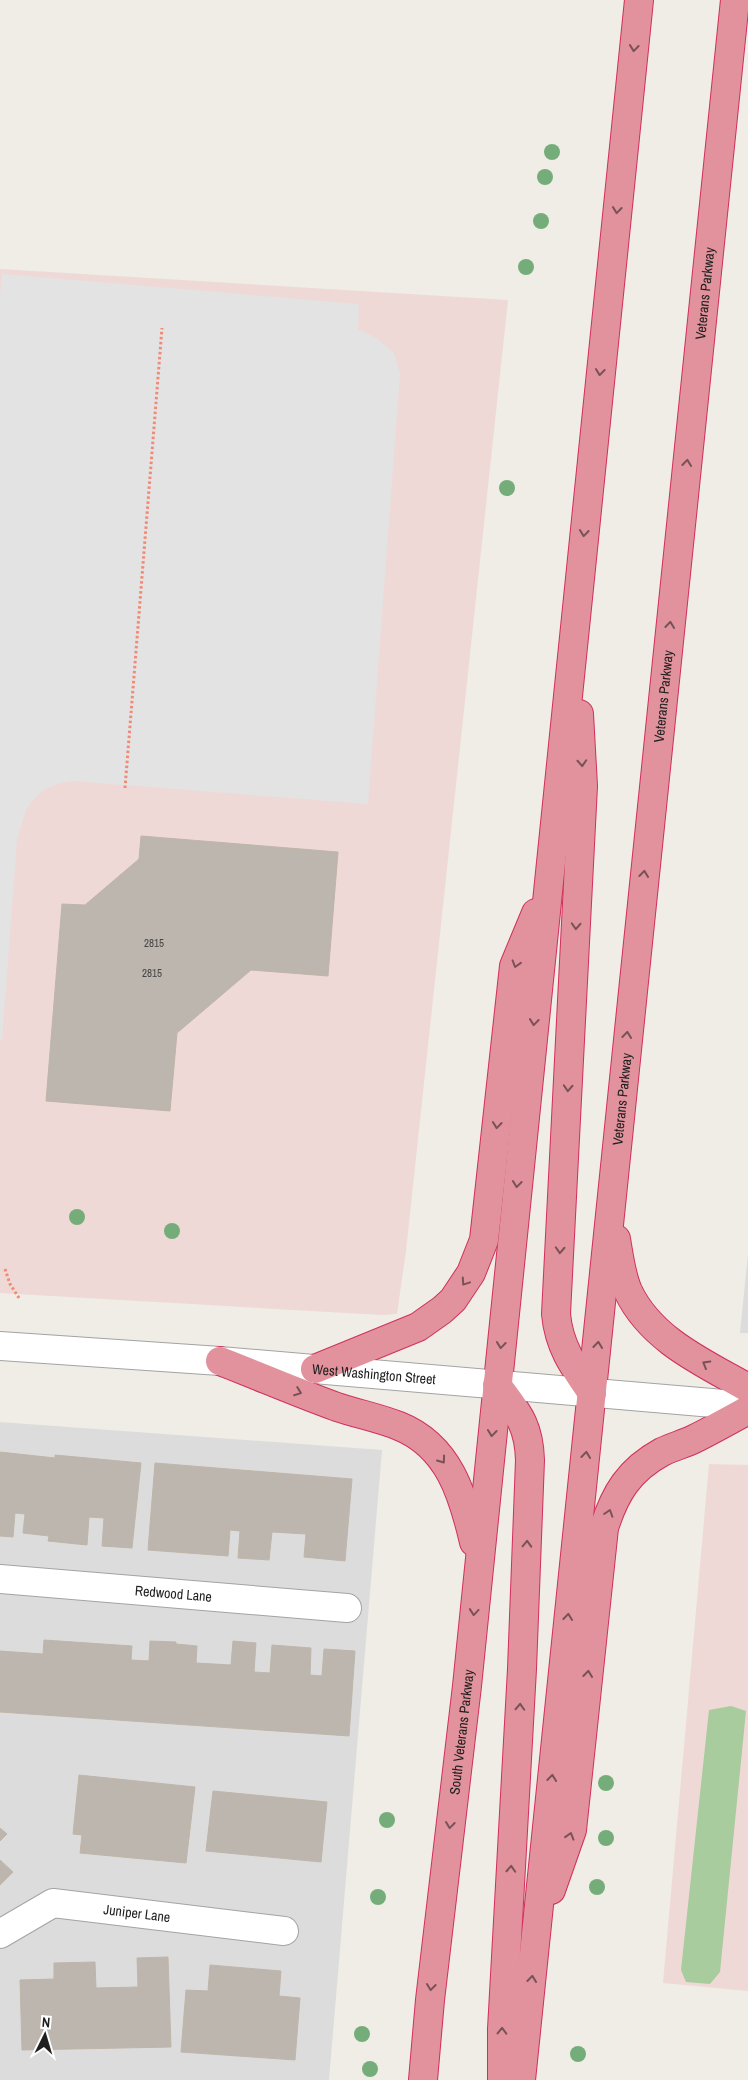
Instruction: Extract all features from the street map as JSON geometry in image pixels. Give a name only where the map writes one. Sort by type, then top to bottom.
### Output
[{"type":"highway","points":[[502,2080],[502,2029],[522,1659],[530,1446],[522,1418],[497,1385],[639,0]]},
{"type":"highway","name":"Veterans Parkway","points":[[592,1393],[735,0]]},
{"type":"highway","points":[[521,2080],[592,1393],[568,1358],[558,1328],[556,1314],[583,786],[574,627]]},
{"type":"highway","points":[[314,1369],[418,1327],[453,1300],[471,1273],[484,1240],[514,966],[548,886]]},
{"type":"highway","points":[[610,1206],[622,1271],[628,1291],[653,1328],[698,1359],[748,1388]]},
{"type":"highway","points":[[220,1361],[338,1407],[400,1427],[431,1446],[456,1480],[467,1510],[478,1563]]},
{"type":"highway","name":"South Veterans Parkway","points":[[423,2080],[430,2000],[467,1686],[497,1385]]},
{"type":"highway","points":[[537,1931],[572,1830],[604,1528],[610,1507],[620,1489],[638,1468],[663,1452],[693,1440],[748,1408]]},
{"type":"street","name":"West Washington Street","points":[[0,1346],[220,1361],[748,1408]]},
{"type":"street","name":"Redwood Lane","points":[[0,1579],[347,1608]]},
{"type":"street","name":"Juniper Lane","points":[[0,1934],[53,1903],[284,1931]]},
{"type":"path","points":[[125,788],[162,328]]},
{"type":"path","points":[[5,1269],[10,1284],[19,1298]]},
{"type":"shaded area","points":[[0,269],[508,300],[406,1251],[397,1314],[382,1315],[0,1293]]},
{"type":"shaded area","points":[[2,274],[359,304],[358,329],[378,339],[394,353],[400,374],[368,804],[72,781],[57,784],[44,790],[26,810],[17,840],[2,1041],[0,1041],[0,296]]},
{"type":"shaded area","points":[[748,1254],[748,1333],[740,1333]]},
{"type":"shaded area","points":[[0,1422],[382,1450],[329,2080],[0,2080]]},
{"type":"shaded area","points":[[709,1464],[748,1465],[748,1991],[663,1983]]},
{"type":"green space","points":[[731,1706],[746,1711],[720,1972],[710,1984],[686,1982],[681,1970],[709,1710]]},
{"type":"building","points":[[141,836],[338,852],[328,976],[251,970],[177,1033],[170,1111],[46,1101],[62,904],[85,905],[139,859]]},
{"type":"building","points":[[0,1452],[55,1458],[55,1455],[141,1463],[132,1548],[102,1546],[104,1518],[89,1517],[87,1545],[48,1541],[49,1536],[23,1533],[25,1514],[15,1513],[13,1537],[0,1536]]},
{"type":"building","points":[[155,1463],[352,1479],[345,1561],[304,1557],[306,1534],[272,1532],[269,1560],[238,1558],[240,1531],[230,1530],[228,1556],[148,1550]]},
{"type":"building","points":[[44,1640],[132,1646],[131,1660],[149,1661],[150,1641],[176,1642],[176,1644],[197,1646],[196,1663],[231,1665],[233,1641],[256,1643],[254,1672],[270,1673],[272,1645],[311,1648],[310,1675],[322,1676],[324,1649],[355,1651],[349,1736],[0,1712],[0,1651],[43,1654]]},
{"type":"building","points":[[79,1775],[195,1787],[186,1863],[80,1853],[82,1835],[73,1834]]},
{"type":"building","points":[[213,1791],[327,1802],[321,1862],[206,1851]]},
{"type":"building","points":[[0,1828],[7,1834],[0,1841]]},
{"type":"building","points":[[0,1860],[13,1872],[0,1885]]},
{"type":"building","points":[[168,1957],[171,2047],[22,2050],[20,1980],[54,1979],[54,1963],[95,1962],[96,1988],[138,1987],[137,1958]]},
{"type":"building","points":[[210,1965],[281,1971],[279,1996],[300,1998],[295,2060],[181,2052],[186,1990],[208,1991]]}]
